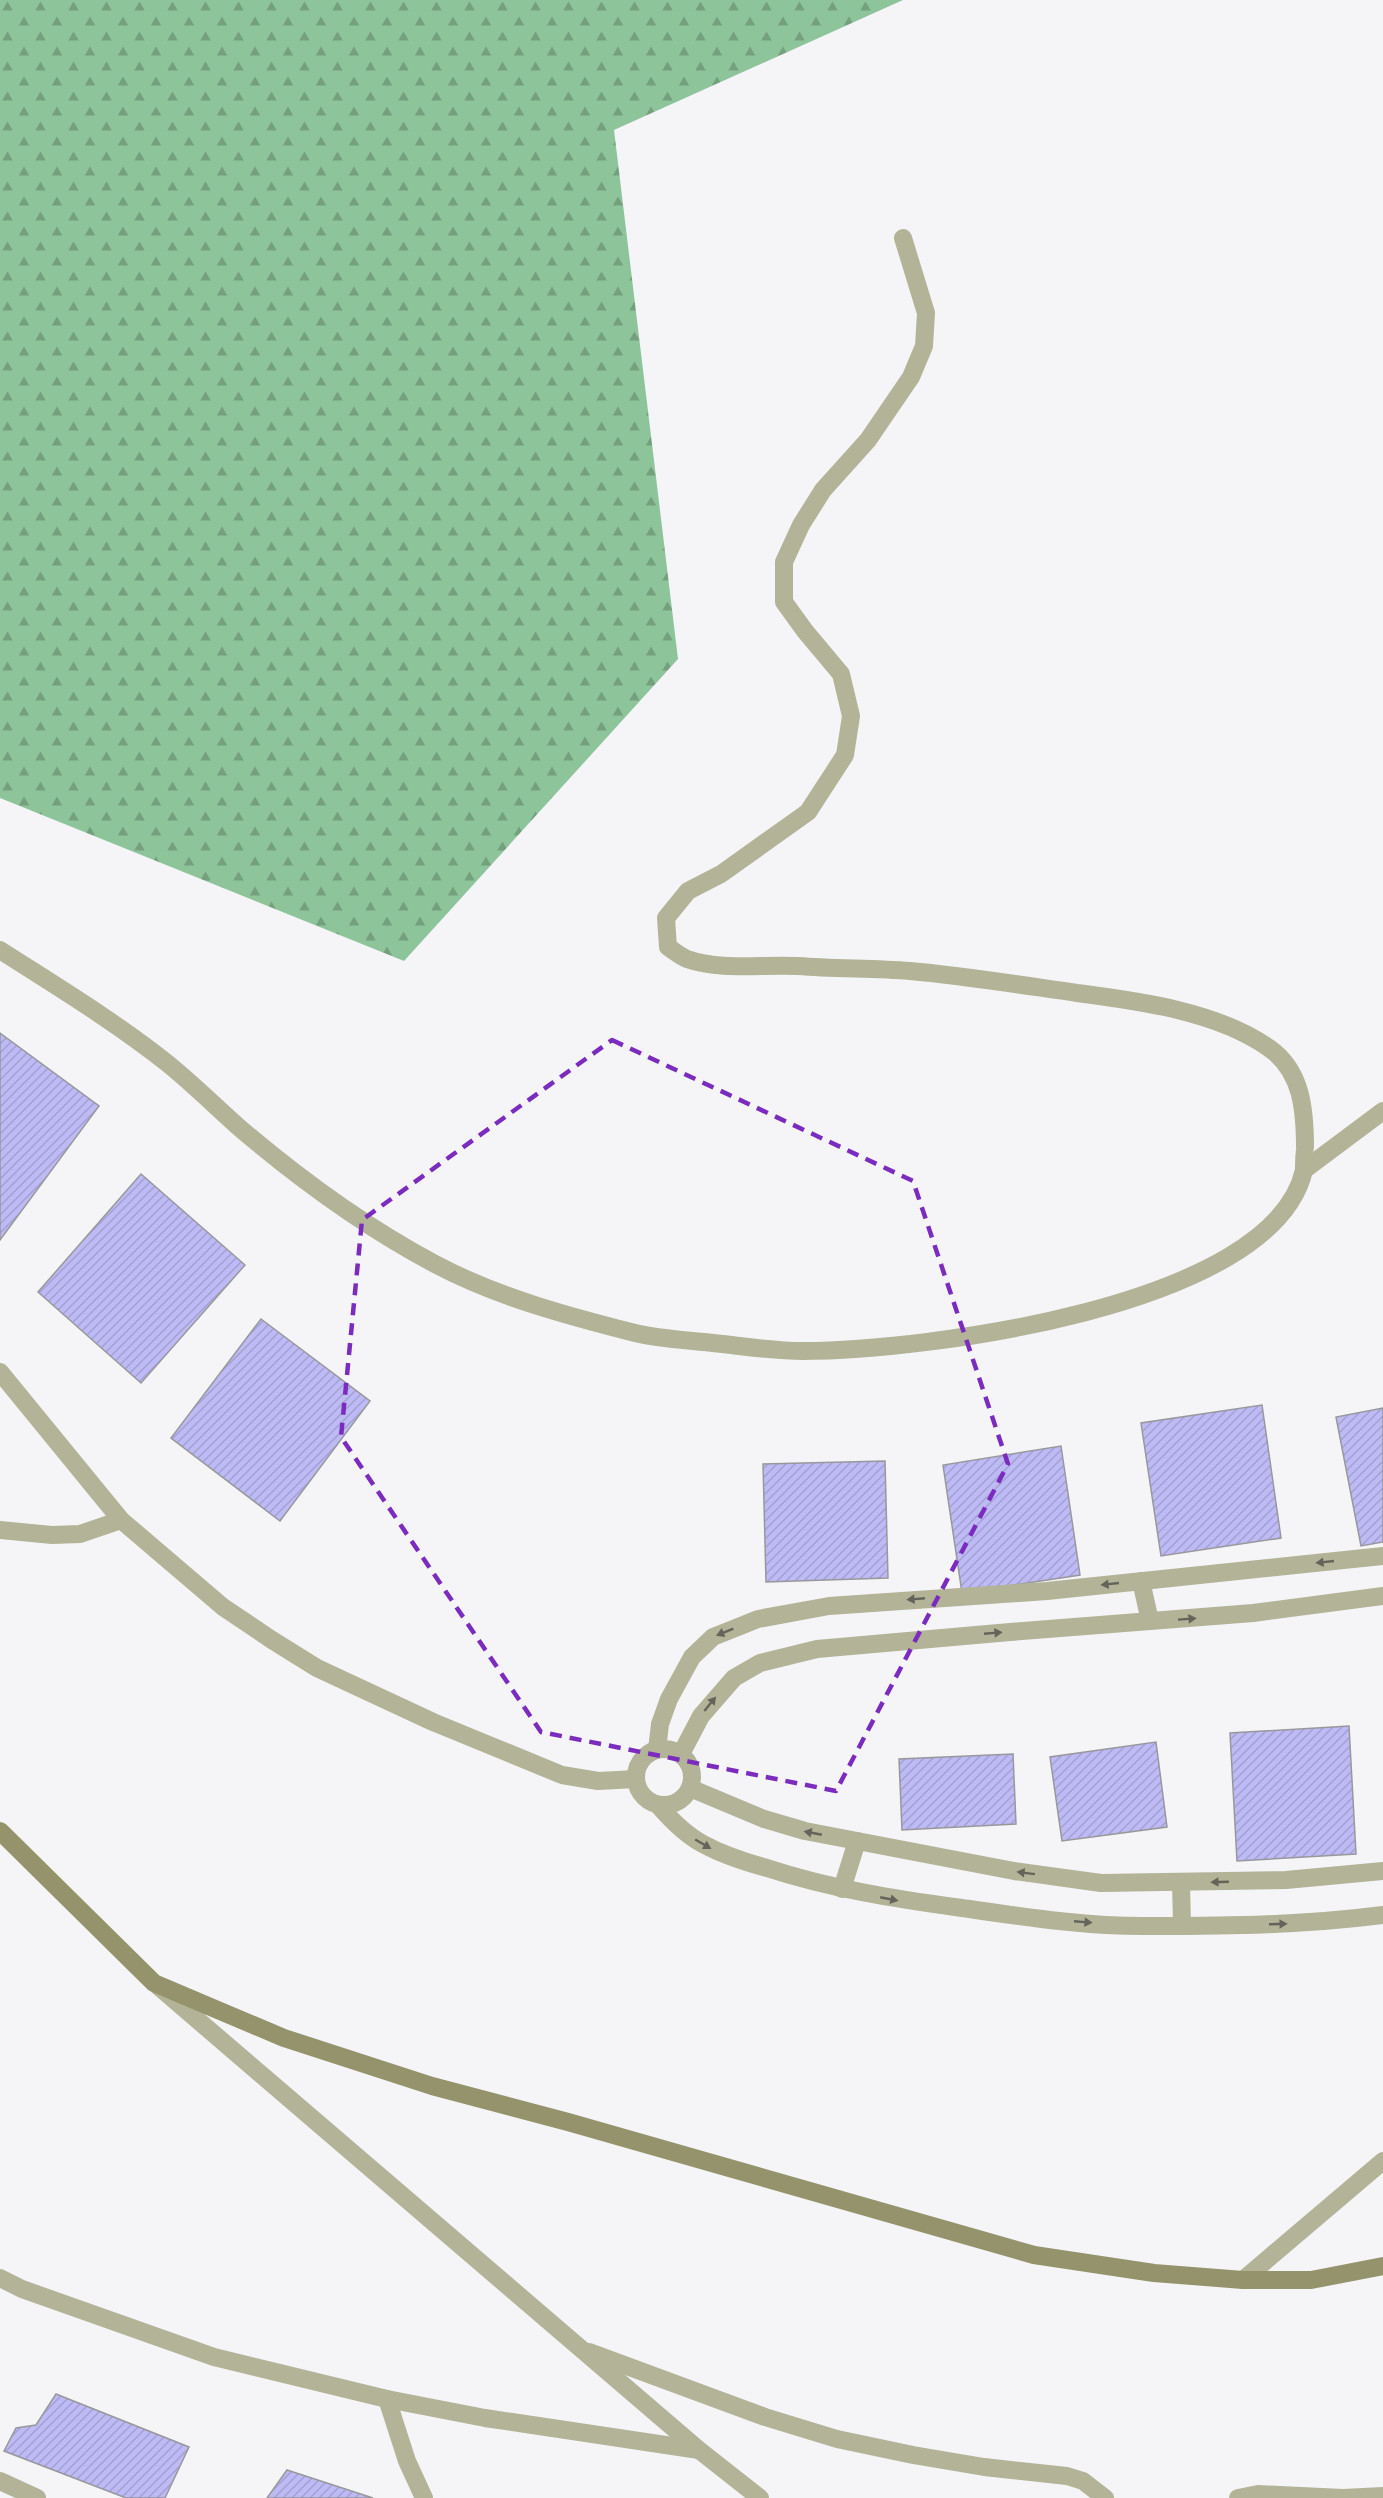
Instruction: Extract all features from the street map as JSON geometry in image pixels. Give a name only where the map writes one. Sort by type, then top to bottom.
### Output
[{"type":"main road","points":[[0,1830],[154,1983],[284,2038],[432,2086],[579,2125],[1034,2255],[1154,2273],[1244,2280],[1311,2280],[1383,2266]]},
{"type":"street","points":[[0,951],[89,1007],[167,1063],[246,1133],[299,1175],[357,1216],[433,1263],[475,1283],[545,1308],[642,1334],[796,1352],[874,1349],[1015,1330],[1121,1303],[1209,1270],[1249,1245],[1289,1206],[1304,1170],[1305,1113],[1298,1083],[1274,1050],[1235,1029],[1189,1014],[1128,1000],[910,971],[779,965],[732,966],[688,959],[668,947],[666,918],[688,891],[721,874],[808,812],[845,755],[851,716],[841,674],[784,602],[784,562],[801,525],[823,490],[868,440],[912,376],[924,345],[926,313],[903,238]]},
{"type":"street","points":[[1304,1170],[1383,1111]]},
{"type":"street","points":[[0,1372],[121,1520],[223,1607],[317,1668],[433,1722],[562,1775],[598,1781],[636,1779]]},
{"type":"street","points":[[0,1530],[52,1535],[80,1534],[121,1520]]},
{"type":"street","points":[[657,1750],[660,1724],[669,1699],[692,1657],[712,1637],[758,1619],[829,1606],[1047,1591],[1383,1556]]},
{"type":"street","points":[[1141,1581],[1150,1622]]},
{"type":"street","points":[[681,1754],[701,1716],[734,1678],[760,1663],[817,1649],[1253,1613],[1383,1596]]},
{"type":"street","points":[[659,1806],[672,1805],[683,1799],[690,1788],[693,1776],[689,1764],[681,1754],[670,1749],[657,1750],[645,1756],[638,1766],[636,1779],[639,1791],[659,1806],[672,1821],[718,1852],[785,1874],[842,1889],[897,1900],[1021,1917],[1140,1926],[1326,1922],[1383,1915]]},
{"type":"street","points":[[690,1788],[764,1819],[805,1831],[1024,1873],[1101,1883],[1286,1880],[1383,1871]]},
{"type":"street","points":[[842,1889],[857,1840]]},
{"type":"street","points":[[1181,1883],[1182,1925]]},
{"type":"street","points":[[154,1983],[699,2450],[760,2498]]},
{"type":"street","points":[[1244,2280],[1383,2161]]},
{"type":"street","points":[[0,2278],[32,2293],[214,2357],[387,2399],[485,2418],[699,2450]]},
{"type":"street","points":[[579,2348],[765,2417],[837,2439],[984,2467],[1067,2476],[1083,2481],[1105,2498]]},
{"type":"street","points":[[387,2399],[407,2461],[424,2498]]},
{"type":"street","points":[[0,2481],[38,2498]]},
{"type":"street","points":[[1238,2498],[1258,2494],[1343,2498],[1383,2496]]},
{"type":"highlighted area","points":[[612,1040],[913,1181],[1008,1464],[836,1791],[541,1732],[341,1437],[362,1220]]},
{"type":"green space","points":[[0,0],[903,0],[614,130],[678,659],[404,961],[0,798]]},
{"type":"building","points":[[0,1033],[99,1106],[0,1240]]},
{"type":"building","points":[[141,1174],[245,1265],[141,1383],[38,1292]]},
{"type":"building","points":[[261,1319],[370,1401],[280,1521],[171,1438]]},
{"type":"building","points":[[1262,1405],[1281,1538],[1161,1556],[1141,1423]]},
{"type":"building","points":[[1383,1408],[1383,1542],[1361,1546],[1336,1417]]},
{"type":"building","points":[[1061,1446],[1080,1575],[962,1593],[943,1465]]},
{"type":"building","points":[[885,1461],[888,1578],[766,1582],[763,1464]]},
{"type":"building","points":[[1349,1726],[1356,1854],[1237,1861],[1230,1733]]},
{"type":"building","points":[[1156,1742],[1167,1827],[1062,1841],[1050,1757]]},
{"type":"building","points":[[1013,1754],[1016,1824],[902,1830],[899,1759]]},
{"type":"building","points":[[56,2394],[189,2447],[165,2498],[126,2498],[4,2451],[16,2428],[36,2425]]},
{"type":"building","points":[[287,2470],[373,2498],[267,2498]]}]
